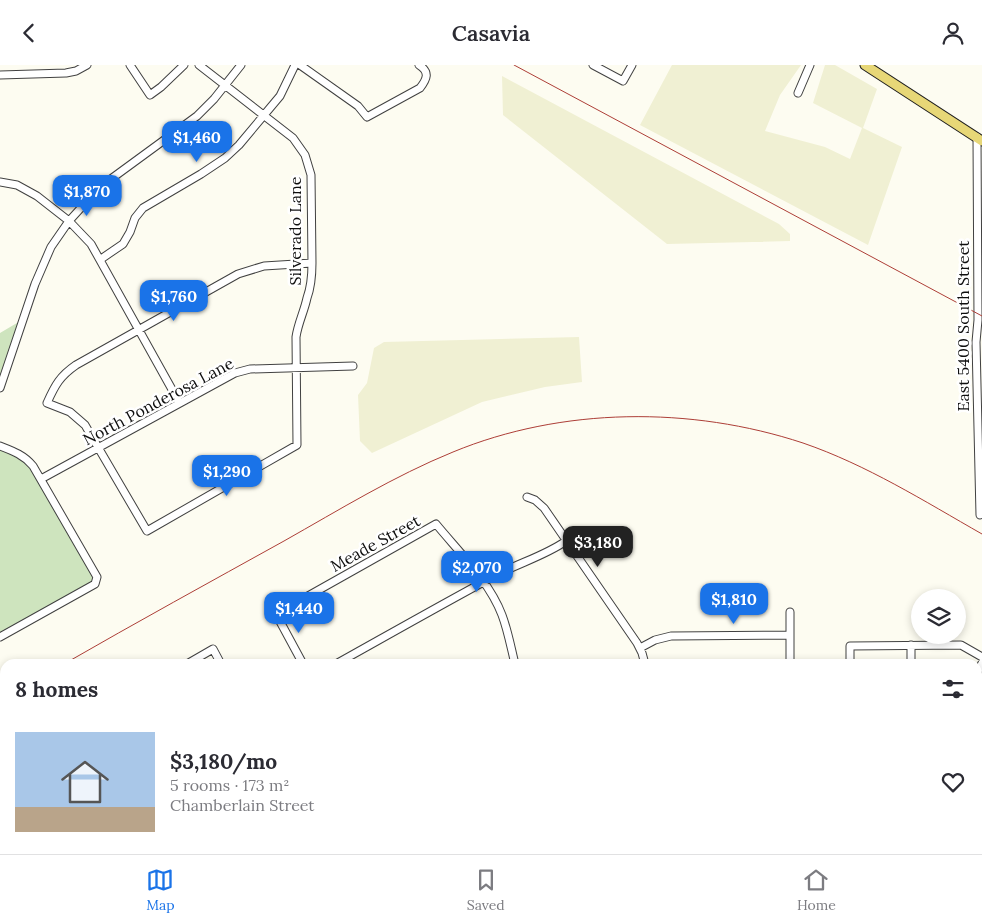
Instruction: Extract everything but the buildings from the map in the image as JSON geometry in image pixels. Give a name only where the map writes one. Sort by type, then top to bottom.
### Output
[{"type":"main road","points":[[865,65],[979,139]]},
{"type":"street","points":[[44,65],[44,75]]},
{"type":"street","points":[[0,75],[66,73],[86,65]]},
{"type":"street","points":[[130,65],[150,95],[184,65]]},
{"type":"street","name":"Silverado Lane","points":[[99,447],[147,531],[297,445],[296,337],[310,288],[312,263],[311,182],[309,166],[300,146],[293,138],[199,65]]},
{"type":"street","points":[[0,388],[35,284],[51,247],[69,221],[100,187],[118,172],[197,116],[214,99],[241,65]]},
{"type":"street","points":[[100,259],[123,244],[135,218],[143,208],[226,158],[280,96],[295,65]]},
{"type":"street","points":[[300,65],[358,106],[367,117],[420,88],[427,75],[425,70],[419,65]]},
{"type":"street","points":[[597,66],[623,81],[632,65]]},
{"type":"street","points":[[798,93],[810,65]]},
{"type":"street","name":"East 5400 South Street","points":[[979,139],[978,319],[976,342],[980,515]]},
{"type":"street","points":[[0,182],[17,185],[28,191],[69,221],[87,239],[180,402]]},
{"type":"street","points":[[99,447],[78,417],[60,407],[47,403],[55,385],[63,374],[238,274],[274,264],[312,263]]},
{"type":"street","name":"North Ponderosa Lane","points":[[40,479],[235,373],[250,369],[354,366]]},
{"type":"street","points":[[0,446],[27,458],[97,577],[95,584],[0,637]]},
{"type":"street","points":[[526,497],[542,505],[640,648],[643,659]]},
{"type":"street","name":"Meade Street","points":[[300,659],[276,614],[436,525],[483,582]]},
{"type":"street","points":[[345,659],[483,582],[520,563],[546,553],[566,541]]},
{"type":"street","points":[[483,582],[502,614],[512,659]]},
{"type":"street","points":[[790,612],[790,659]]},
{"type":"street","points":[[640,648],[655,640],[671,636],[790,635]]},
{"type":"street","points":[[911,645],[911,659]]},
{"type":"street","points":[[850,659],[850,646],[911,645],[961,645],[982,657]]},
{"type":"street","points":[[196,659],[213,649],[219,659]]},
{"type":"green space","points":[[672,65],[801,65],[780,95],[765,131],[825,147],[850,159],[862,128],[813,103],[825,65],[835,65],[877,89],[863,128],[902,147],[868,245],[640,125]]},
{"type":"green space","points":[[502,76],[779,224],[790,234],[790,241],[667,244],[503,115]]},
{"type":"green space","points":[[22,320],[0,388],[0,333]]},
{"type":"green space","points":[[579,337],[582,382],[545,387],[482,402],[372,453],[360,441],[358,395],[367,383],[374,348],[384,342]]},
{"type":"green space","points":[[0,446],[27,458],[97,581],[0,637]]},
{"type":"railway","points":[[514,65],[982,316]]},
{"type":"railway","points":[[73,659],[409,472],[453,452],[495,437],[538,426],[582,420],[627,417],[672,418],[716,422],[760,431],[803,443],[850,462],[982,534]]}]
